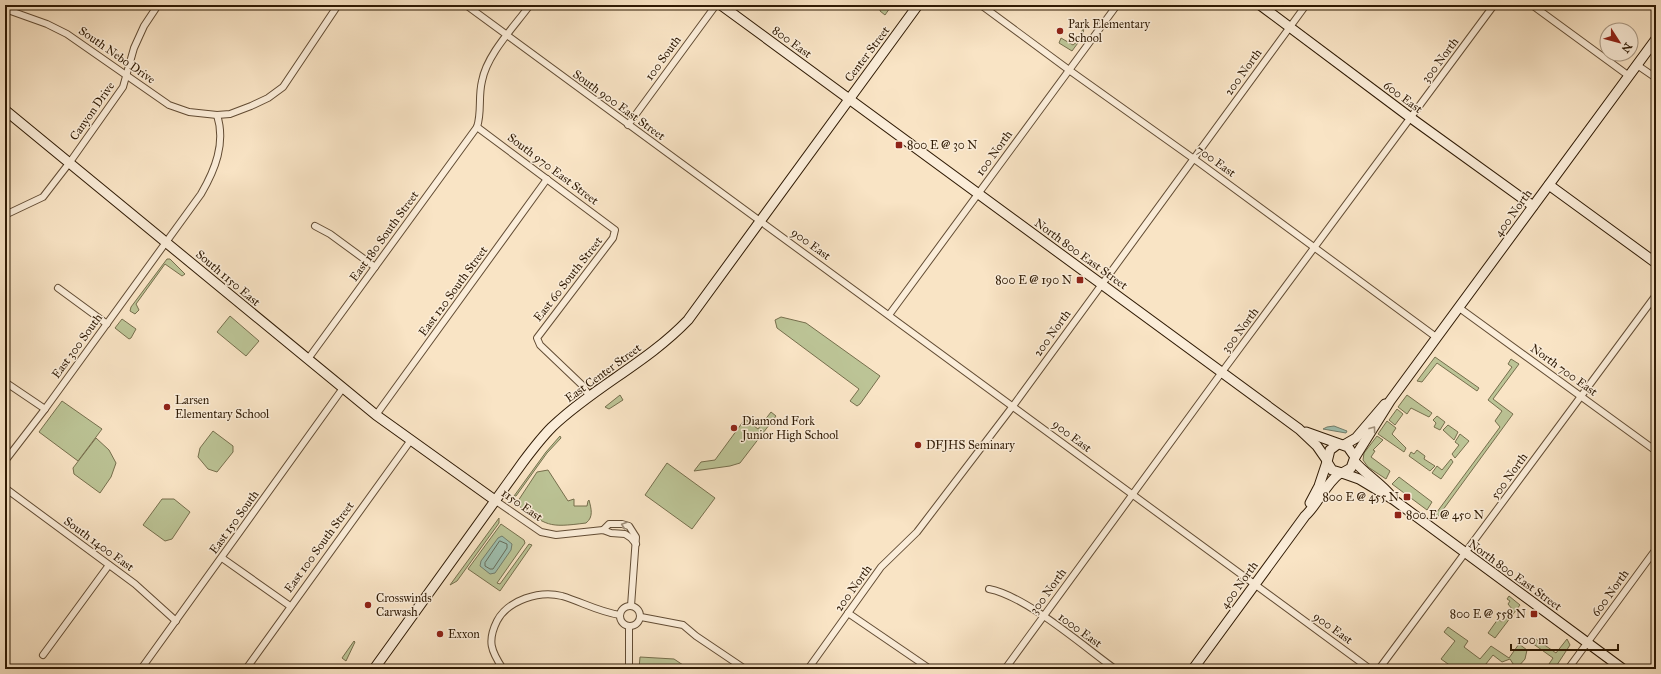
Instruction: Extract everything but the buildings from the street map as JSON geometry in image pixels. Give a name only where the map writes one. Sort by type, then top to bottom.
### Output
[{"type":"street","name":"Canyon Drive","points":[[5,215],[43,197],[70,162],[123,87],[128,75],[134,48],[144,26],[158,5]]},
{"type":"street","name":"South Nebo Drive","points":[[5,9],[47,24],[67,34],[169,105],[189,112],[217,115],[248,108],[268,98],[284,87],[338,5]]},
{"type":"street","name":"South 900 East Street","points":[[466,5],[761,221]]},
{"type":"street","points":[[477,127],[481,115],[481,88],[485,70],[507,36],[530,5]]},
{"type":"street","name":"100 South","points":[[628,125],[716,5]]},
{"type":"street","name":"800 East","points":[[721,5],[849,98]]},
{"type":"street","name":"Center Street","points":[[849,98],[918,5]]},
{"type":"street","name":"700 East","points":[[981,5],[1069,70],[1193,158],[1436,337]]},
{"type":"street","name":"100 North","points":[[890,314],[1117,5]]},
{"type":"street","name":"600 East","points":[[1260,5],[1411,118],[1533,206]]},
{"type":"street","name":"200 North","points":[[808,669],[881,567],[917,532],[932,514],[1013,406],[1101,283],[1306,5]]},
{"type":"street","name":"300 North","points":[[1005,669],[1222,372],[1494,5]]},
{"type":"street","points":[[1532,5],[1629,76]]},
{"type":"street","name":"400 North","points":[[1390,401],[1656,39]]},
{"type":"street","points":[[1637,65],[1656,78]]},
{"type":"street","name":"North 800 East Street","points":[[849,98],[1299,429]]},
{"type":"street","name":"East Center Street","points":[[374,669],[541,438],[560,420],[659,347],[688,320],[849,98]]},
{"type":"street","name":"South 1150 East","points":[[5,110],[376,415],[439,460]]},
{"type":"street","name":"East 300 South","points":[[5,461],[45,409],[201,194],[213,171],[221,146],[222,134],[217,115]]},
{"type":"street","name":"South 970 East Street","points":[[477,127],[615,230]]},
{"type":"street","name":"East 180 South Street","points":[[308,359],[477,127]]},
{"type":"street","name":"East 120 South Street","points":[[376,415],[547,179]]},
{"type":"street","points":[[1549,185],[1656,263]]},
{"type":"street","name":"900 East","points":[[761,221],[890,314],[1132,495],[1370,669]]},
{"type":"street","points":[[315,226],[330,234],[376,267]]},
{"type":"street","name":"East 60 South Street","points":[[590,397],[582,385],[537,341],[542,331],[613,238],[615,230]]},
{"type":"street","points":[[58,288],[107,324]]},
{"type":"street","name":"500 North","points":[[1379,669],[1656,295]]},
{"type":"street","name":"North 700 East","points":[[1458,307],[1656,451]]},
{"type":"street","points":[[5,382],[45,409]]},
{"type":"street","name":"East 150 South","points":[[141,669],[343,388]]},
{"type":"street","points":[[1305,516],[1319,486],[1330,450],[1356,438],[1382,406],[1390,401]]},
{"type":"street","points":[[1305,516],[1317,502],[1329,483],[1341,473],[1351,468],[1390,401]]},
{"type":"street","points":[[1299,429],[1350,449],[1364,472],[1384,486],[1394,500]]},
{"type":"street","points":[[1299,429],[1322,452],[1332,470],[1359,479],[1394,500]]},
{"type":"street","name":"East 100 South Street","points":[[246,669],[411,440]]},
{"type":"street","name":"1150 East","points":[[439,460],[533,528],[549,535],[602,530]]},
{"type":"street","name":"South 1400 East","points":[[5,488],[135,584],[176,622]]},
{"type":"street","name":"North 800 East Street","points":[[1394,500],[1623,669]]},
{"type":"street","name":"400 North","points":[[1193,669],[1305,516]]},
{"type":"street","points":[[631,606],[636,544],[636,537],[629,526],[622,524],[609,524],[602,530],[611,534],[625,534],[636,544]]},
{"type":"street","name":"600 North","points":[[1568,669],[1656,549]]},
{"type":"street","points":[[222,558],[290,606]]},
{"type":"street","points":[[43,655],[109,565]]},
{"type":"street","name":"1000 East","points":[[990,589],[1002,591],[1043,616],[1115,669]]},
{"type":"street","points":[[503,669],[491,647],[492,633],[499,617],[511,605],[526,598],[548,595],[561,596],[606,613],[620,615]]},
{"type":"street","points":[[620,615],[625,608],[631,606]]},
{"type":"street","points":[[620,615],[623,623],[629,626],[635,625],[640,617],[639,611],[631,606]]},
{"type":"street","points":[[848,613],[930,669]]},
{"type":"street","points":[[640,617],[683,625],[696,636],[745,669]]},
{"type":"street","points":[[629,626],[629,669]]},
{"type":"shaded area","points":[[881,5],[892,5],[885,15],[880,11]]},
{"type":"shaded area","points":[[1084,26],[1083,36],[1072,51],[1059,43],[1061,38],[1073,45],[1078,41]]},
{"type":"shaded area","points":[[167,259],[170,259],[185,274],[182,276],[165,264],[136,304],[139,310],[135,314],[130,311],[131,307]]},
{"type":"shaded area","points":[[230,316],[259,341],[246,356],[217,332]]},
{"type":"shaded area","points":[[781,317],[806,323],[880,376],[860,404],[857,406],[850,401],[859,389],[777,328],[775,320]]},
{"type":"shaded area","points":[[122,319],[136,329],[129,339],[115,328]]},
{"type":"shaded area","points":[[1435,357],[1479,388],[1477,391],[1437,363],[1422,382],[1417,381]]},
{"type":"shaded area","points":[[1511,359],[1519,364],[1493,399],[1513,414],[1437,518],[1434,516],[1500,427],[1495,421],[1502,411],[1488,400],[1512,367],[1508,364]]},
{"type":"shaded area","points":[[620,395],[623,400],[609,409],[605,407]]},
{"type":"shaded area","points":[[1407,395],[1432,413],[1429,417],[1411,408],[1407,414],[1398,407]]},
{"type":"shaded area","points":[[62,401],[102,429],[78,461],[39,432]]},
{"type":"shaded area","points":[[1397,409],[1403,414],[1395,425],[1389,420]]},
{"type":"shaded area","points":[[771,412],[776,416],[740,463],[730,466],[694,471],[701,462],[715,460],[745,419],[758,429]]},
{"type":"shaded area","points":[[1437,416],[1445,422],[1440,430],[1434,427],[1436,423],[1433,420]]},
{"type":"shaded area","points":[[1387,421],[1396,428],[1392,434],[1406,448],[1404,452],[1378,434]]},
{"type":"shaded area","points":[[1448,425],[1458,432],[1454,440],[1443,430]]},
{"type":"shaded area","points":[[213,431],[233,446],[233,452],[217,472],[208,469],[198,457],[200,448]]},
{"type":"shaded area","points":[[1460,434],[1469,441],[1455,458],[1452,454],[1459,445],[1455,442]]},
{"type":"shaded area","points":[[560,436],[561,438],[547,453],[516,496],[514,496],[546,452]]},
{"type":"shaded area","points":[[1377,436],[1383,440],[1373,450],[1375,451],[1371,457],[1390,471],[1386,479],[1368,467],[1363,460],[1364,453]]},
{"type":"shaded area","points":[[96,438],[109,450],[116,463],[111,477],[100,493],[74,474],[73,468]]},
{"type":"shaded area","points":[[1417,450],[1425,456],[1424,459],[1435,466],[1430,471],[1409,456],[1411,452],[1414,454]]},
{"type":"shaded area","points":[[1451,459],[1453,462],[1441,479],[1432,473],[1437,466],[1442,470]]},
{"type":"shaded area","points":[[667,463],[715,498],[692,529],[645,495]]},
{"type":"shaded area","points":[[548,470],[568,501],[574,499],[574,506],[587,506],[589,500],[591,515],[589,521],[586,523],[563,525],[548,524],[516,504],[537,472]]},
{"type":"shaded area","points":[[1399,477],[1432,502],[1427,510],[1392,484]]},
{"type":"shaded area","points":[[162,499],[174,499],[190,512],[172,539],[165,541],[143,525]]},
{"type":"shaded area","points":[[499,518],[499,523],[457,581],[450,585]]},
{"type":"shaded area","points":[[501,524],[524,540],[525,543],[497,583],[500,584],[529,544],[532,545],[500,591],[468,569]]},
{"type":"shaded area","points":[[1509,596],[1520,605],[1495,638],[1488,633],[1498,619],[1502,622],[1512,609],[1508,604],[1510,601],[1507,599]]},
{"type":"shaded area","points":[[1448,627],[1468,641],[1464,647],[1480,659],[1491,646],[1509,658],[1519,644],[1527,650],[1525,659],[1518,667],[1521,669],[1514,669],[1515,667],[1510,659],[1502,662],[1493,655],[1482,669],[1455,669],[1441,659],[1455,641],[1444,632]]},
{"type":"shaded area","points":[[1536,639],[1556,653],[1567,639],[1570,645],[1555,668],[1549,664],[1553,658],[1532,643]]},
{"type":"shaded area","points":[[354,641],[355,642],[346,661],[342,658]]},
{"type":"shaded area","points":[[640,657],[674,659],[689,669],[639,669]]},
{"type":"water","points":[[1334,426],[1347,431],[1346,433],[1323,429]]},
{"type":"water","points":[[502,536],[512,544],[511,550],[495,573],[490,574],[480,566],[481,561],[498,538]]},
{"type":"place","name":"Park Elementary School","points":[[1060,31]]},
{"type":"place","name":"800 E @ 30 N","points":[[899,145]]},
{"type":"place","name":"800 E @ 190 N","points":[[1080,280]]},
{"type":"place","name":"Larsen Elementary School","points":[[167,407]]},
{"type":"place","name":"Diamond Fork Junior High School","points":[[734,428]]},
{"type":"place","name":"DFJHS Seminary","points":[[918,445]]},
{"type":"place","name":"800 E @ 455 N","points":[[1407,497]]},
{"type":"place","name":"800 E @ 450 N","points":[[1398,515]]},
{"type":"place","name":"Crosswinds Carwash","points":[[368,605]]},
{"type":"place","name":"800 E @ 558 N","points":[[1534,614]]},
{"type":"place","name":"Exxon","points":[[440,634]]}]
